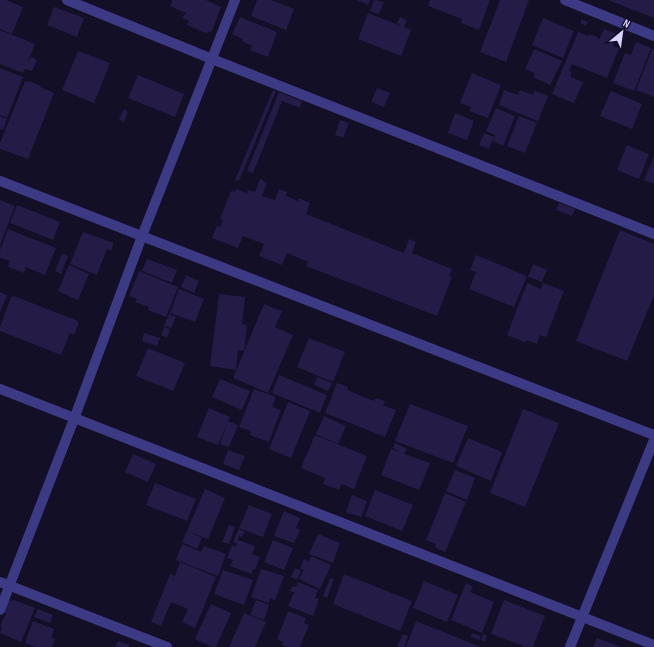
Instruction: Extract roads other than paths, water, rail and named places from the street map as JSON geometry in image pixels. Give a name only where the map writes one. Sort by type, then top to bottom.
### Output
[{"type":"street","points":[[67,0],[212,60],[654,234]]},
{"type":"street","points":[[0,610],[5,584],[74,419],[142,236],[235,0]]},
{"type":"street","points":[[565,0],[654,36]]},
{"type":"street","points":[[0,181],[654,436]]},
{"type":"street","points":[[0,389],[654,645]]},
{"type":"street","points":[[570,647],[654,440]]},
{"type":"street","points":[[5,584],[166,647]]}]
